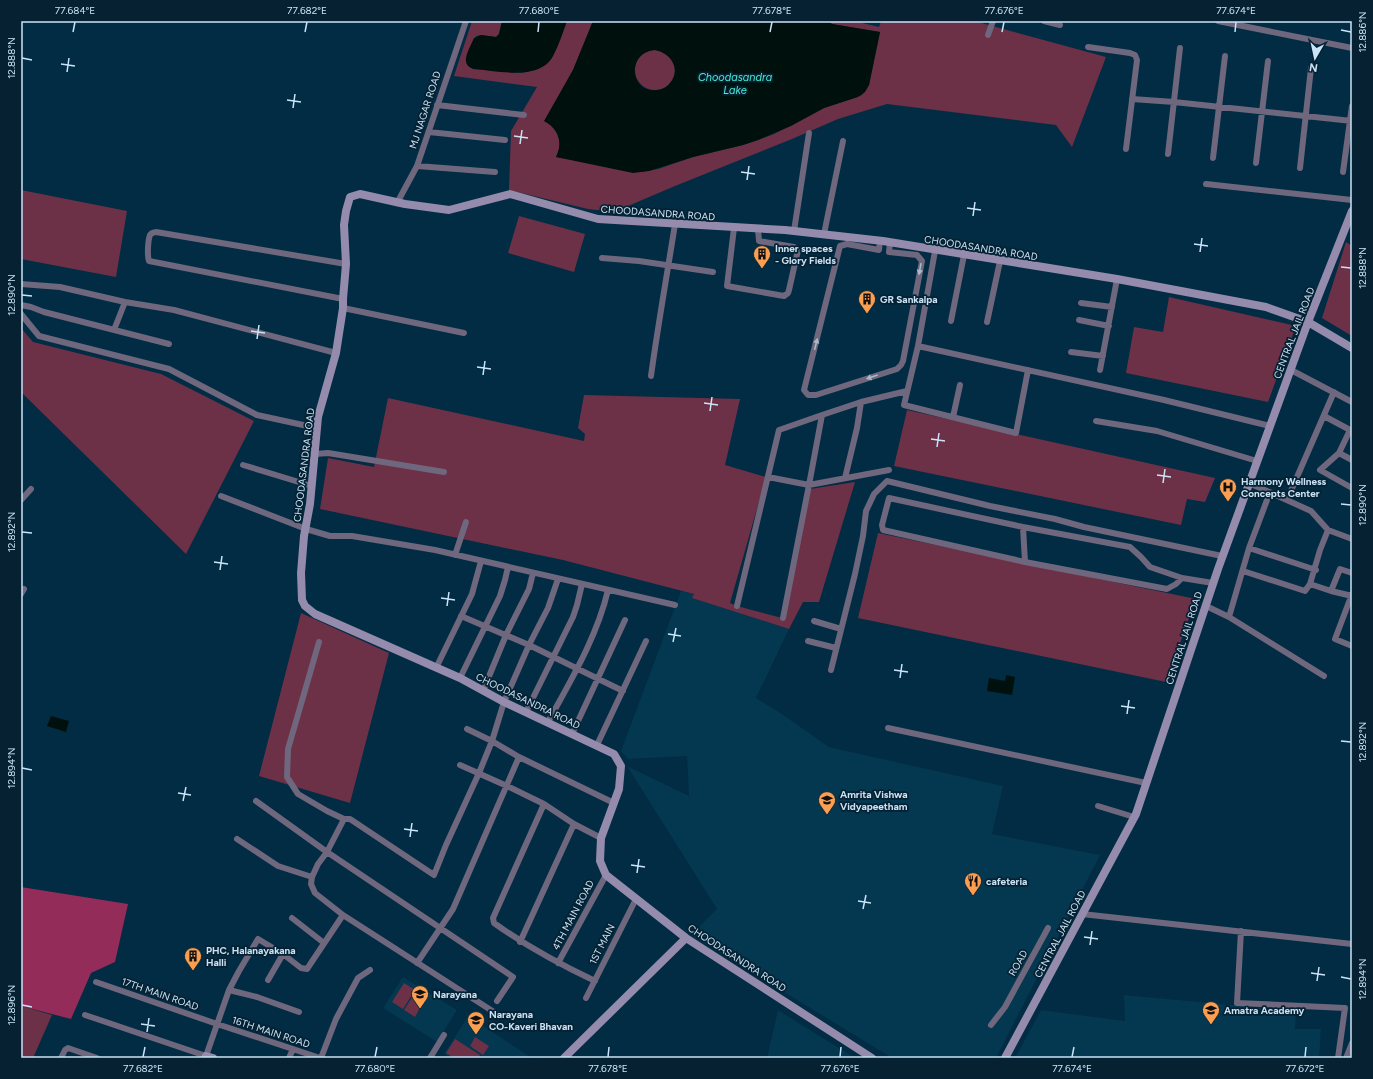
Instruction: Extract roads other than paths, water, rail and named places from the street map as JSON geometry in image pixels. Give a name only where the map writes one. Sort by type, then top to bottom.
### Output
[{"type":"street","name":"MJ NAGAR ROAD","points":[[397,203],[417,166],[466,21]]},
{"type":"street","points":[[988,36],[993,21]]},
{"type":"street","points":[[1044,21],[1060,25]]},
{"type":"street","points":[[1218,21],[1352,48]]},
{"type":"street","points":[[1088,47],[1130,53],[1135,55],[1137,60],[1126,149]]},
{"type":"street","points":[[1168,154],[1180,48]]},
{"type":"street","points":[[1213,158],[1225,56]]},
{"type":"street","points":[[1256,164],[1268,61]]},
{"type":"street","points":[[1300,168],[1311,68]]},
{"type":"street","points":[[1132,99],[1174,102],[1351,121]]},
{"type":"street","points":[[437,105],[524,115]]},
{"type":"street","points":[[1344,172],[1352,106]]},
{"type":"street","points":[[429,132],[505,140]]},
{"type":"street","points":[[794,231],[809,133]]},
{"type":"street","points":[[824,234],[843,141]]},
{"type":"street","points":[[417,166],[495,172]]},
{"type":"street","points":[[1206,184],[1352,200]]},
{"type":"street","name":"CHOODASANDRA ROAD","points":[[872,1058],[686,938],[606,875],[600,860],[601,838],[619,789],[621,766],[614,754],[504,702],[460,678],[315,614],[302,600],[301,573],[304,536],[312,486],[318,417],[336,353],[343,308],[342,299],[346,264],[344,225],[350,197],[360,194],[397,203],[449,210],[510,194],[598,219],[675,224],[734,232],[758,229],[794,231],[890,242],[935,251],[1117,279],[1266,307],[1308,322],[1352,348]]},
{"type":"street","name":"CENTRAL JAIL ROAD","points":[[1005,1058],[1134,817],[1222,556],[1308,322],[1352,210]]},
{"type":"street","points":[[651,376],[657,328],[675,224]]},
{"type":"street","points":[[734,232],[730,250],[726,286],[784,296],[789,290],[798,250],[794,247],[759,241],[758,229]]},
{"type":"street","points":[[342,299],[149,261],[147,256],[150,236],[152,233],[156,232],[346,264]]},
{"type":"street","points":[[878,250],[880,241]]},
{"type":"street","points":[[890,242],[890,252]]},
{"type":"street","points":[[844,244],[890,252],[917,255],[922,261],[901,365],[897,368],[823,393],[808,395],[804,390],[840,246],[844,244]]},
{"type":"street","points":[[935,251],[918,346],[904,405],[1016,433],[1028,370]]},
{"type":"street","points":[[951,321],[964,255]]},
{"type":"street","points":[[602,258],[639,261],[713,272]]},
{"type":"street","points":[[986,322],[1000,261]]},
{"type":"street","points":[[1100,370],[1117,279]]},
{"type":"street","points":[[21,284],[60,287],[125,302],[174,310],[336,353]]},
{"type":"street","points":[[114,330],[125,302]]},
{"type":"street","points":[[1081,303],[1112,307]]},
{"type":"street","points":[[21,305],[169,344]]},
{"type":"street","points":[[343,308],[464,333]]},
{"type":"street","points":[[21,314],[40,336],[169,369],[257,415],[317,428]]},
{"type":"street","points":[[1080,320],[1109,326]]},
{"type":"street","points":[[918,346],[1164,400],[1270,426]]},
{"type":"street","points":[[1071,352],[1103,356]]},
{"type":"street","points":[[1291,370],[1352,402]]},
{"type":"street","points":[[953,417],[960,385]]},
{"type":"street","points":[[737,606],[779,430],[861,402],[907,391]]},
{"type":"street","points":[[1287,500],[1334,392]]},
{"type":"street","points":[[845,478],[857,428],[861,402]]},
{"type":"street","points":[[783,618],[822,415]]},
{"type":"street","points":[[1324,416],[1351,430],[1339,453],[1320,470],[1352,488]]},
{"type":"street","points":[[1096,421],[1157,431],[1257,461]]},
{"type":"street","points":[[315,454],[328,453],[444,472]]},
{"type":"street","points":[[1339,453],[1352,460]]},
{"type":"street","points":[[243,465],[312,486]]},
{"type":"street","points":[[768,477],[809,486],[889,470]]},
{"type":"street","points":[[831,670],[856,574],[866,511],[874,494],[887,481],[990,506],[1222,556]]},
{"type":"street","points":[[1249,483],[1311,511],[1328,530],[1352,540]]},
{"type":"street","points":[[21,500],[31,489]]},
{"type":"street","points":[[1229,617],[1250,548],[1270,492]]},
{"type":"street","points":[[221,496],[306,529],[330,536],[352,536],[435,550],[675,605]]},
{"type":"street","points":[[1182,578],[1176,584],[1167,589],[1025,562],[883,530],[882,526],[888,498],[1023,527],[1130,547],[1150,567],[1182,578],[1213,583]]},
{"type":"street","points":[[455,555],[466,522]]},
{"type":"street","points":[[1023,527],[1025,562]]},
{"type":"street","points":[[1243,570],[1304,591],[1310,584],[1316,570],[1320,550],[1328,530]]},
{"type":"street","points":[[1250,548],[1316,570]]},
{"type":"street","points":[[436,668],[472,594],[481,561]]},
{"type":"street","points":[[460,678],[500,596],[508,567]]},
{"type":"street","points":[[1331,591],[1340,569],[1352,573]]},
{"type":"street","points":[[483,691],[506,635],[529,589],[533,573]]},
{"type":"street","points":[[319,642],[288,749],[287,777],[298,794],[327,811],[350,819],[434,875],[492,741],[504,702],[529,645],[548,608],[558,579]]},
{"type":"street","points":[[526,712],[573,617],[582,584]]},
{"type":"street","points":[[1310,584],[1331,591],[1352,595],[1335,639],[1352,646]]},
{"type":"street","points":[[548,722],[584,654],[599,620],[608,590]]},
{"type":"street","points":[[1206,606],[1229,617],[1324,676]]},
{"type":"street","points":[[461,616],[529,645],[622,690]]},
{"type":"street","points":[[572,734],[625,620]]},
{"type":"street","points":[[814,621],[841,629]]},
{"type":"street","points":[[596,745],[646,641]]},
{"type":"street","points":[[808,642],[836,648]]},
{"type":"street","points":[[888,728],[1146,783]]},
{"type":"street","points":[[467,729],[492,741],[519,757],[614,802]]},
{"type":"street","points":[[417,963],[453,909],[519,757]]},
{"type":"street","points":[[460,765],[544,804],[574,824],[601,838]]},
{"type":"street","points":[[256,801],[327,852],[513,977],[497,1001]]},
{"type":"street","points":[[544,804],[493,918],[494,923],[520,942],[595,981]]},
{"type":"street","points":[[1098,806],[1134,817]]},
{"type":"street","points":[[344,818],[327,852],[318,864],[312,877],[311,884],[315,893],[343,915],[497,1014]]},
{"type":"street","points":[[520,942],[574,824]]},
{"type":"street","points":[[237,839],[278,866],[312,877]]},
{"type":"street","name":"4TH MAIN ROAD","points":[[558,963],[606,875]]},
{"type":"street","name":"1ST MAIN","points":[[586,998],[636,899]]},
{"type":"street","points":[[1082,914],[1352,944]]},
{"type":"street","points":[[84,1014],[208,1057],[217,1024],[229,990],[258,939],[283,954],[301,968],[307,969],[343,915]]},
{"type":"street","points":[[292,918],[324,943]]},
{"type":"street","name":"ROAD","points":[[991,1026],[1005,1007],[1048,928]]},
{"type":"street","points":[[1240,931],[1237,1003],[1345,1008],[1338,1058]]},
{"type":"street","points":[[564,1058],[686,938]]},
{"type":"street","points":[[268,980],[283,954]]},
{"type":"street","points":[[320,1058],[336,1019],[358,978],[370,970]]},
{"type":"street","name":"17TH MAIN ROAD","points":[[96,982],[217,1024]]},
{"type":"street","points":[[229,990],[257,997],[299,1012]]},
{"type":"street","name":"16TH MAIN ROAD","points":[[217,1024],[320,1058]]},
{"type":"street","points":[[430,1058],[444,1035]]},
{"type":"street","points":[[1346,1058],[1352,1043]]},
{"type":"street","points":[[61,1058],[65,1050],[68,1048],[97,1058]]},
{"type":"street","points":[[290,1058],[293,1049]]},
{"type":"water","points":[[502,21],[567,21],[553,56],[547,64],[539,69],[518,73],[474,69],[469,67],[466,56],[474,38],[481,35],[496,37],[499,34]]},
{"type":"water","name":"Choodasandra Lake","points":[[593,21],[828,21],[832,24],[880,32],[869,85],[865,92],[858,97],[824,108],[791,126],[758,140],[693,157],[649,171],[633,173],[556,157],[559,147],[558,137],[553,128],[544,121],[573,70]],"holes":[[[654,50],[660,51],[672,62],[675,72],[673,78],[666,87],[663,89],[648,90],[641,86],[637,80],[635,65],[639,58],[645,53]]]},
{"type":"water","points":[[1006,675],[1015,677],[1012,695],[987,691],[989,678],[1005,681]]},
{"type":"water","points":[[51,716],[69,721],[66,732],[47,726]]},
{"type":"place","name":"Inner spaces - Glory Fields","points":[[762,269]]},
{"type":"place","name":"GR Sankalpa","points":[[867,314]]},
{"type":"place","name":"Harmony Wellness Concepts Center","points":[[1228,502]]},
{"type":"place","name":"Amrita Vishwa Vidyapeetham","points":[[827,815]]},
{"type":"place","name":"cafeteria","points":[[973,896]]},
{"type":"place","name":"PHC, Halanayakana Halli","points":[[193,971]]},
{"type":"place","name":"Narayana","points":[[420,1009]]},
{"type":"place","name":"Amatra Academy","points":[[1211,1025]]},
{"type":"place","name":"Narayana CO-Kaveri Bhavan","points":[[476,1035]]}]
